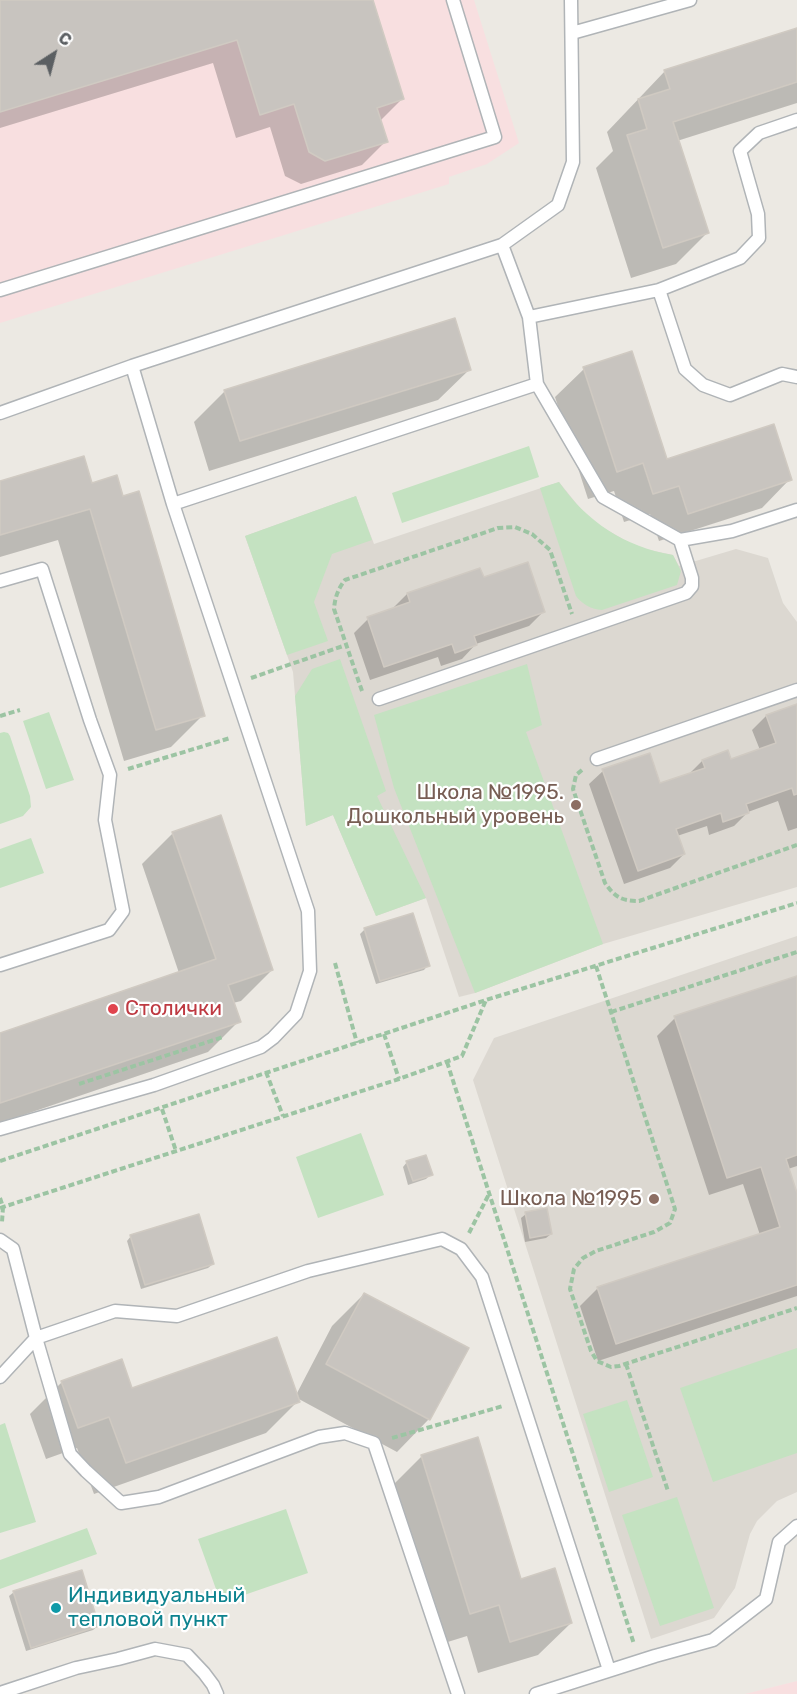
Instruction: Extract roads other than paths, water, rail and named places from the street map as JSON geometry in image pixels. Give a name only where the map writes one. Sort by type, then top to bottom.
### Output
[{"type":"lane","points":[[0,290],[495,136],[453,0]]},
{"type":"lane","points":[[0,414],[132,366],[502,245],[558,205],[573,162],[571,0]]},
{"type":"lane","points":[[572,33],[690,0]]},
{"type":"lane","points":[[529,317],[659,290],[740,258],[759,238],[758,214],[740,151],[759,133],[797,120]]},
{"type":"lane","points":[[502,245],[529,317],[537,384],[603,497],[680,540],[732,531],[797,510]]},
{"type":"lane","points":[[659,290],[686,369],[703,385],[730,395],[782,374],[797,377]]},
{"type":"lane","points":[[0,1129],[154,1085],[261,1047],[296,1014],[310,971],[308,911],[173,504],[132,366]]},
{"type":"lane","points":[[173,504],[537,384]]},
{"type":"lane","points":[[379,699],[686,593],[692,586],[692,578],[680,540]]},
{"type":"lane","points":[[0,581],[42,569],[110,775],[105,820],[123,911],[109,930],[0,965]]},
{"type":"lane","points":[[597,759],[797,690]]},
{"type":"lane","points":[[0,1377],[36,1338],[115,1311],[177,1316],[308,1271],[442,1239],[461,1249],[482,1277],[609,1670]]},
{"type":"lane","points":[[0,1240],[13,1249],[70,1454],[121,1503],[159,1497],[319,1437],[345,1433],[374,1443],[458,1694]]},
{"type":"lane","points":[[536,1694],[713,1640],[766,1599],[779,1542],[797,1526]]},
{"type":"lane","points":[[0,1693],[76,1668],[155,1649],[187,1655],[213,1685],[216,1694]]},
{"type":"place","name":"Школа №1995. Дошкольный уровень","points":[[576,805]]},
{"type":"place","name":"Столички","points":[[113,1009]]},
{"type":"place","name":"Школа №1995","points":[[654,1199]]},
{"type":"place","name":"Индивидуальный тепловой пункт","points":[[56,1608]]}]
